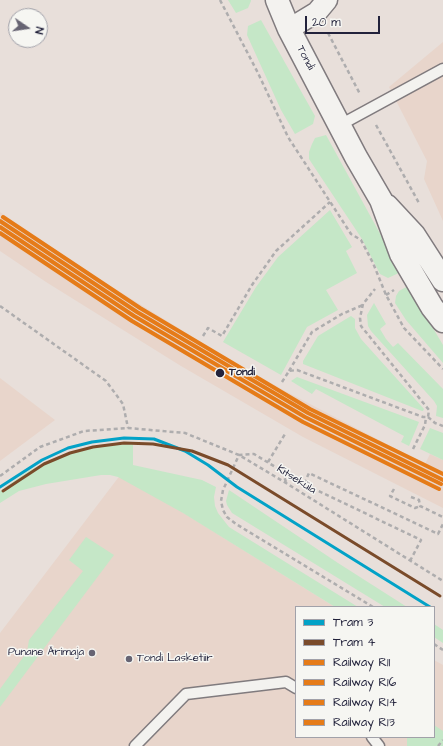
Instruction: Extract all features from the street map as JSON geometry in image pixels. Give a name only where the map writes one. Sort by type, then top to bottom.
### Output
[{"type":"street","name":"Tondi","points":[[276,0],[356,156],[381,200],[400,254],[432,307],[443,321]]},
{"type":"street","points":[[290,29],[322,6]]},
{"type":"street","name":"Tondi","points":[[381,200],[414,235],[443,280]]},
{"type":"lane","points":[[340,125],[443,69]]},
{"type":"lane","points":[[135,746],[186,694],[286,682],[295,687]]},
{"type":"lane","points":[[373,738],[379,746]]},
{"type":"path","points":[[220,0],[258,73],[288,137],[351,234],[361,240],[371,259],[386,296],[404,328],[443,369]]},
{"type":"path","points":[[322,6],[368,110],[422,209]]},
{"type":"path","points":[[202,336],[208,328],[222,336],[252,285],[276,250],[330,202]]},
{"type":"path","points":[[282,382],[312,332],[342,314],[363,304],[375,289]]},
{"type":"path","points":[[363,304],[360,318],[361,326],[429,410],[425,425],[413,449]]},
{"type":"path","points":[[0,306],[106,381],[123,404],[128,428]]},
{"type":"path","points":[[289,371],[300,371],[427,417],[435,423],[443,426]]},
{"type":"path","name":"Kitseküla","points":[[0,476],[40,447],[84,431],[128,428],[185,433],[239,455],[443,581]]},
{"type":"path","points":[[268,462],[285,434]]},
{"type":"path","points":[[286,483],[282,471],[268,462],[254,454],[239,455],[223,490],[221,502],[227,518],[371,606]]},
{"type":"path","points":[[410,561],[422,540],[304,484],[310,473],[438,534],[443,524]]},
{"type":"path","points":[[394,489],[390,496],[415,508],[420,506],[443,517]]},
{"type":"path","points":[[411,497],[418,500],[420,506]]},
{"type":"path","points":[[438,746],[443,740]]},
{"type":"shaded area","points":[[443,42],[443,221],[424,179],[427,161],[389,87]]},
{"type":"shaded area","points":[[0,212],[96,277],[217,352],[285,391],[425,464],[430,454],[443,460],[443,508],[303,437],[181,366],[46,282],[0,251]]},
{"type":"shaded area","points":[[0,378],[55,420],[0,461]]},
{"type":"shaded area","points":[[121,474],[333,606],[295,606],[295,738],[435,738],[435,661],[443,665],[443,746],[0,746],[0,633]]},
{"type":"green space","points":[[228,0],[251,1],[248,8],[236,13]]},
{"type":"green space","points":[[261,20],[315,116],[313,124],[295,134],[281,110],[247,35],[248,26]]},
{"type":"green space","points":[[326,135],[401,272],[388,278],[380,274],[362,239],[309,159],[309,152],[315,138]]},
{"type":"green space","points":[[330,210],[352,247],[346,251],[357,273],[326,290],[338,310],[307,327],[281,375],[223,342],[256,287],[278,257]]},
{"type":"green space","points":[[408,286],[443,345],[443,363],[406,320],[395,303],[396,296],[399,291]]},
{"type":"green space","points":[[374,303],[386,324],[380,329],[386,339],[393,347],[398,343],[443,389],[443,418],[436,416],[437,406],[434,401],[368,326],[367,315]]},
{"type":"green space","points":[[351,316],[355,319],[355,328],[361,339],[424,409],[423,411],[303,364],[303,361],[318,336]]},
{"type":"green space","points":[[297,377],[419,422],[409,446],[401,442],[404,436],[316,389],[312,394],[291,381]]},
{"type":"green space","points":[[430,428],[443,433],[443,460],[420,449]]},
{"type":"green space","points":[[133,444],[133,465],[202,480],[216,487],[214,497],[215,506],[218,513],[229,527],[356,606],[333,606],[183,513],[118,477],[101,475],[46,484],[19,491],[0,503],[0,491],[30,470],[67,453],[102,445]]},
{"type":"green space","points":[[229,490],[405,606],[383,606],[232,513],[226,501]]},
{"type":"green space","points":[[86,537],[114,555],[0,707],[0,689],[27,652],[29,640],[83,571],[69,560]]},
{"type":"green space","points":[[435,625],[443,630],[443,643],[435,638]]},
{"type":"green space","points":[[435,726],[443,731],[443,746],[407,746],[407,738],[435,738]]},
{"type":"tram line","name":"3","points":[[0,487],[42,460],[68,448],[92,442],[124,438],[154,439],[185,451],[208,465],[237,487],[428,606]]},
{"type":"tram line","name":"4","points":[[3,491],[44,464],[70,453],[93,447],[124,443],[153,444],[192,451],[228,465],[440,596]]},
{"type":"rail line","name":"R14","points":[[3,217],[140,308],[310,409],[443,474]]},
{"type":"rail line","name":"R11","points":[[0,221],[137,312],[308,413],[443,480]]},
{"type":"rail line","name":"R16","points":[[0,227],[134,316],[305,417],[441,484]]},
{"type":"rail line","name":"R13","points":[[0,233],[132,321],[303,422],[439,489]]},
{"type":"place","name":"Tondi","points":[[220,373]]},
{"type":"place","name":"Punane Ärimaja","points":[[92,653]]},
{"type":"place","name":"Tondi Lasketiir","points":[[129,659]]}]
